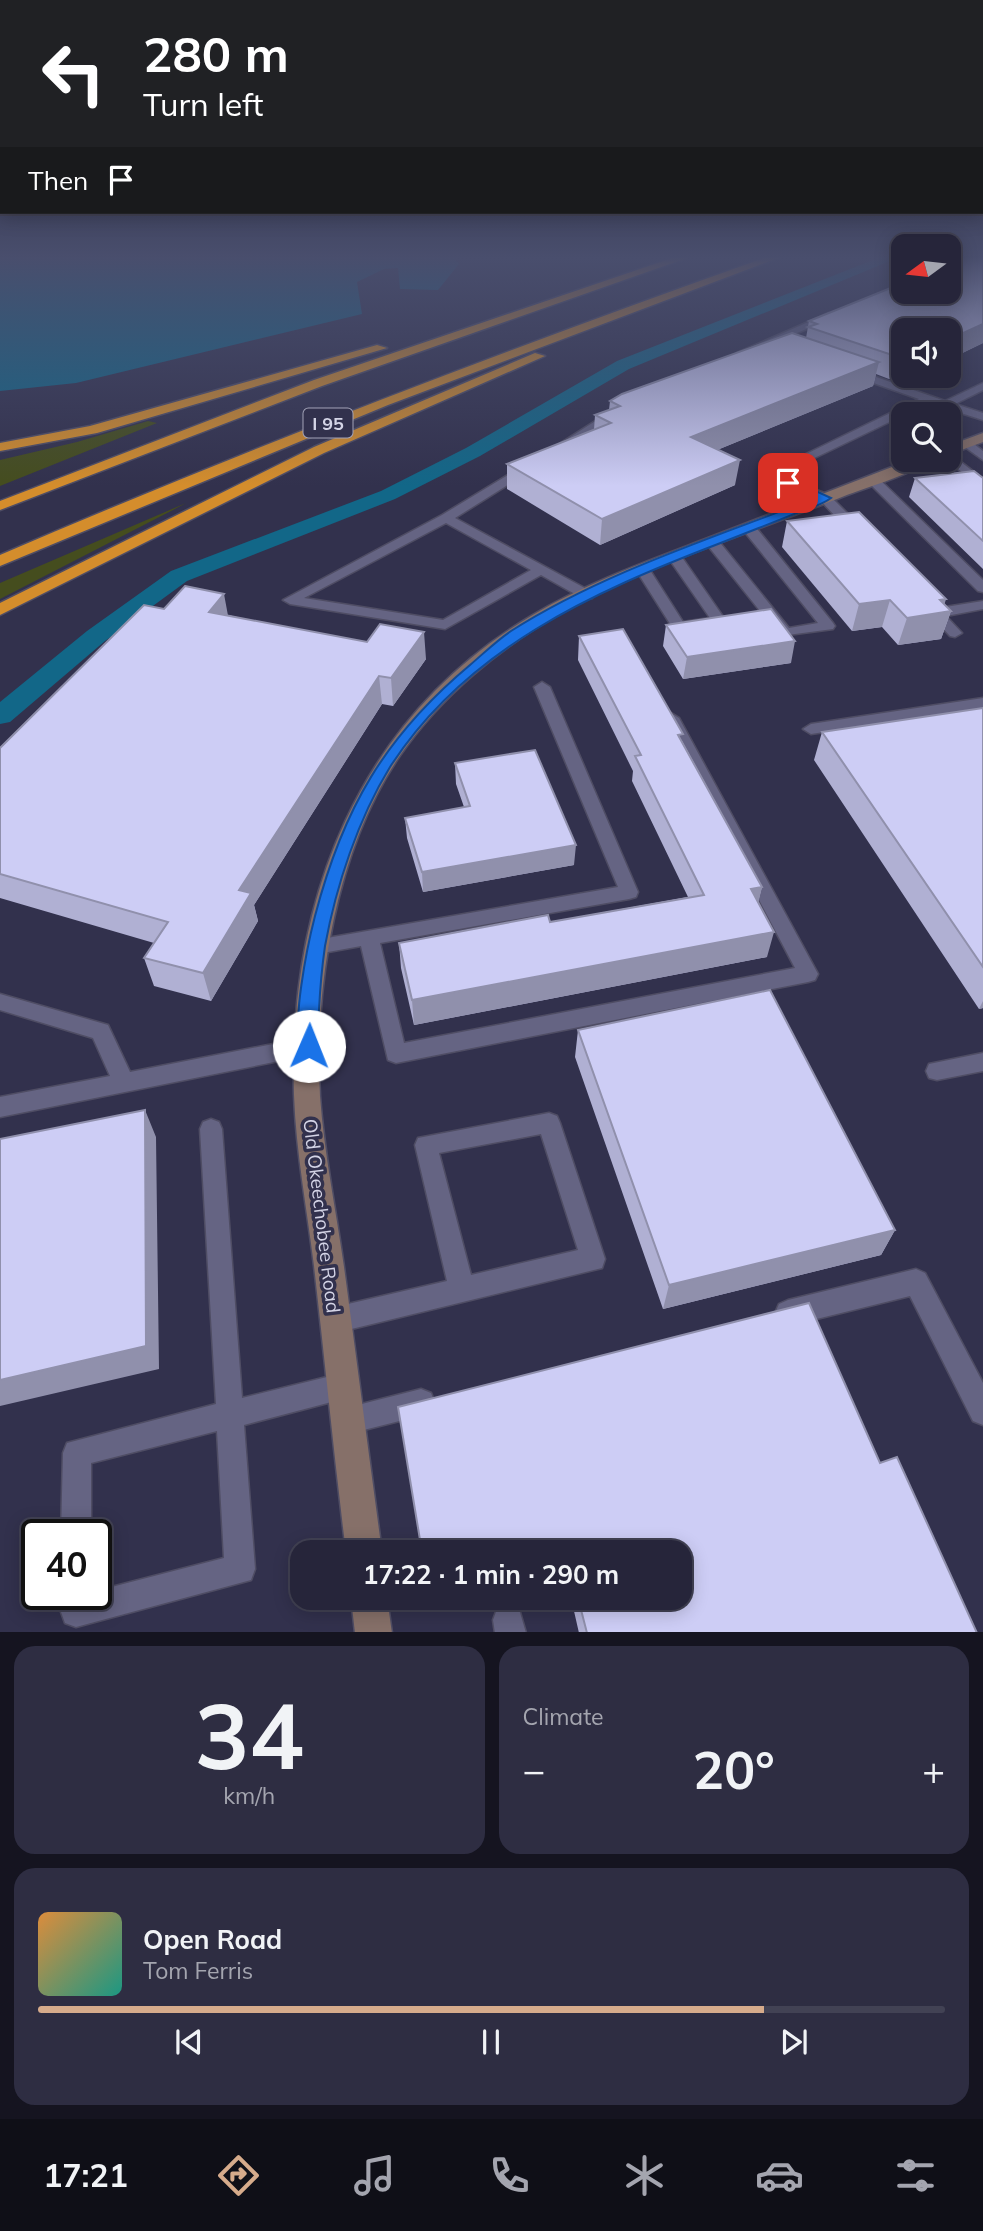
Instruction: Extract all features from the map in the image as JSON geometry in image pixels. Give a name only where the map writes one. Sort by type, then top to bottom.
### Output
[{"type":"highway","name":"I 95","points":[[0,506],[233,415],[455,334]]},
{"type":"highway","name":"I 95","points":[[0,561],[180,483],[408,391],[563,334]]},
{"type":"highway","points":[[0,610],[319,450],[587,334]]},
{"type":"highway","points":[[0,447],[92,429],[373,349],[438,340]]},
{"type":"street","points":[[961,446],[983,437]]},
{"type":"street","name":"Old Okeechobee Road","points":[[363,1540],[307,1096],[309,1009],[317,946],[332,884],[351,834],[384,766],[420,719],[513,635],[587,594],[674,556],[893,472]]},
{"type":"street","points":[[371,1610],[374,1632]]},
{"type":"lane","points":[[730,358],[785,334]]},
{"type":"lane","points":[[766,342],[779,346]]},
{"type":"lane","points":[[841,368],[940,402]]},
{"type":"lane","points":[[950,402],[983,386]]},
{"type":"lane","points":[[871,546],[825,498],[769,475],[928,398]]},
{"type":"lane","points":[[551,453],[621,409]]},
{"type":"lane","points":[[961,410],[983,418]]},
{"type":"lane","points":[[967,443],[983,457]]},
{"type":"lane","points":[[539,460],[446,518],[290,600],[445,625],[541,570]]},
{"type":"lane","points":[[961,465],[983,485]]},
{"type":"lane","points":[[873,480],[983,588]]},
{"type":"lane","points":[[446,518],[587,594]]},
{"type":"lane","points":[[712,542],[785,633],[828,626],[749,528]]},
{"type":"lane","points":[[643,570],[679,627],[719,621],[674,556]]},
{"type":"lane","points":[[917,594],[955,633]]},
{"type":"lane","points":[[936,613],[983,606]]},
{"type":"lane","points":[[317,946],[629,892],[542,687]]},
{"type":"lane","points":[[369,937],[396,1054],[808,974],[661,699]]},
{"type":"lane","points":[[811,729],[983,703]]},
{"type":"lane","points":[[0,1002],[101,1031],[124,1082]]},
{"type":"lane","points":[[0,1107],[309,1046]]},
{"type":"lane","points":[[937,1071],[983,1062]]},
{"type":"lane","points":[[335,1320],[462,1290],[593,1259],[549,1123],[426,1145],[462,1290]]},
{"type":"lane","points":[[112,1603],[240,1569],[211,1129]]},
{"type":"lane","points":[[767,1319],[916,1282],[983,1411]]},
{"type":"lane","points":[[76,1519],[76,1453],[343,1386]]},
{"type":"lane","points":[[348,1420],[442,1397]]},
{"type":"green space","points":[[148,421],[157,423],[0,486],[0,460],[77,442]]},
{"type":"green space","points":[[186,503],[173,510],[0,599],[0,583]]},
{"type":"water","points":[[0,334],[278,334],[76,383],[0,391]]},
{"type":"building","points":[[789,334],[879,362],[691,437],[740,460],[602,519],[507,464],[611,423],[595,415],[620,406],[610,401],[622,394]]},
{"type":"building","points":[[829,334],[891,334],[891,355]]},
{"type":"building","points":[[974,471],[983,478],[983,541],[915,478]]},
{"type":"building","points":[[859,512],[946,599],[940,600],[951,611],[907,618],[890,600],[859,604],[787,521]]},
{"type":"building","points":[[185,586],[224,594],[209,612],[367,642],[380,624],[424,632],[391,678],[379,676],[239,890],[251,893],[203,973],[144,958],[168,922],[0,874],[0,748],[144,605],[164,609]]},
{"type":"building","points":[[771,609],[795,641],[687,657],[666,625]]},
{"type":"building","points":[[623,629],[683,734],[678,735],[762,887],[751,889],[774,932],[412,1000],[399,943],[548,915],[550,922],[704,895],[635,756],[641,755],[579,636]]},
{"type":"building","points":[[983,708],[983,967],[822,732]]},
{"type":"building","points":[[535,750],[576,845],[422,872],[405,818],[470,806],[455,763]]},
{"type":"building","points":[[770,990],[895,1230],[669,1285],[578,1030]]},
{"type":"building","points":[[145,1110],[146,1346],[0,1380],[0,1139]]},
{"type":"building","points":[[809,1303],[880,1463],[897,1457],[977,1632],[587,1632],[581,1610],[692,1610],[692,1540],[420,1540],[398,1407]]},
{"type":"waterway","points":[[0,716],[96,636],[179,576],[388,495],[473,452],[623,365],[700,334]]},
{"type":"route","points":[[309,1046],[309,1009],[317,946],[332,884],[355,821],[384,766],[420,719],[513,635],[572,601],[666,560],[825,498],[788,483]]}]
